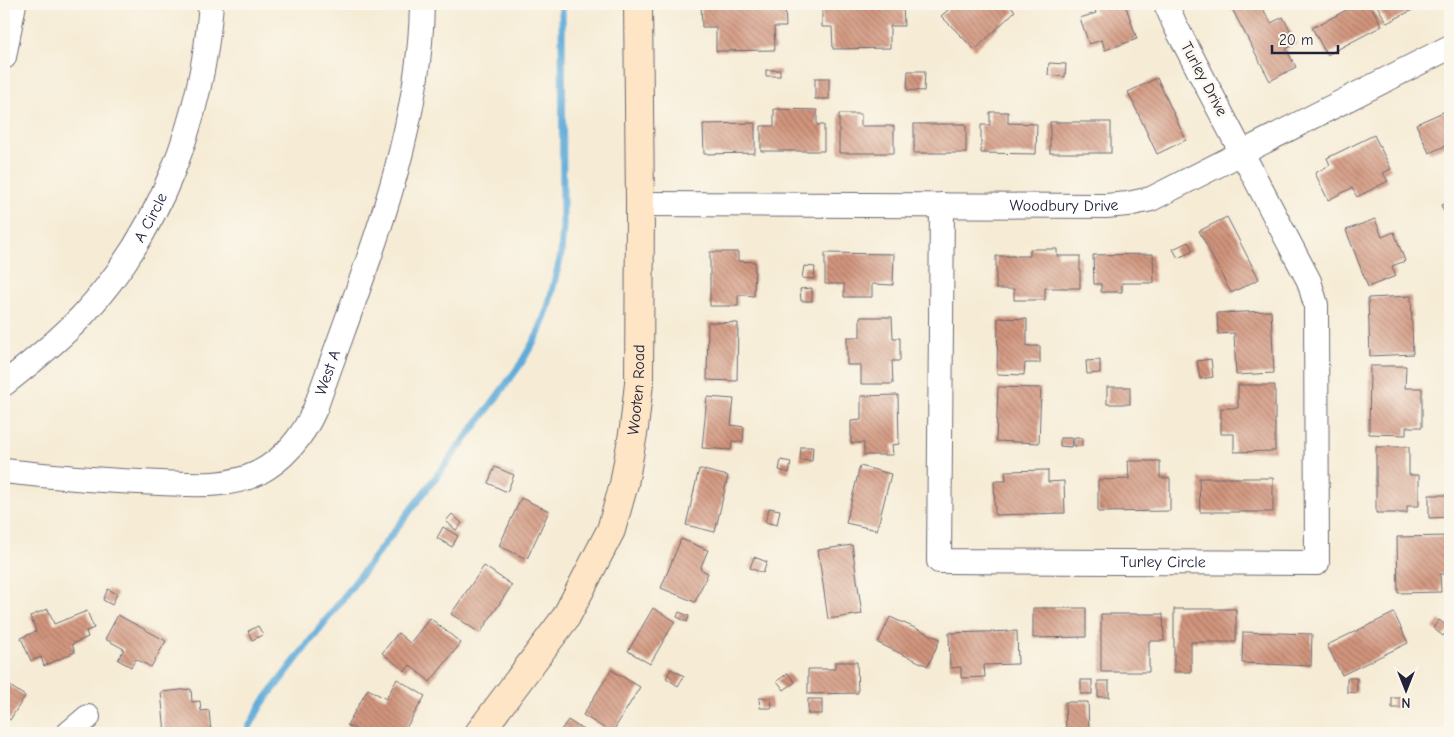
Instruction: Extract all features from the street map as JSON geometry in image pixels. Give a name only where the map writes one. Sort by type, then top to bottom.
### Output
[{"type":"street","points":[[4,58],[14,4]]},
{"type":"street","name":"A Circle","points":[[4,384],[82,316],[123,264],[160,201],[187,137],[203,74],[211,4]]},
{"type":"street","name":"West A","points":[[4,471],[94,481],[210,484],[233,481],[258,473],[289,450],[304,433],[315,409],[389,196],[404,136],[414,80],[422,24],[422,4]]},
{"type":"street","name":"Wooten Road","points":[[479,733],[566,617],[611,530],[624,484],[634,428],[639,384],[638,4]]},
{"type":"street","name":"Turley Drive","points":[[1166,4],[1175,25],[1243,154]]},
{"type":"street","name":"Woodbury Drive","points":[[640,204],[1128,204],[1151,199],[1243,154],[1450,47]]},
{"type":"street","name":"Turley Circle","points":[[942,205],[939,561],[1317,563],[1316,305],[1309,281],[1243,154]]},
{"type":"street","points":[[69,733],[88,717]]},
{"type":"building","points":[[701,4],[735,4],[735,7],[753,7],[753,4],[785,4],[786,27],[774,27],[775,50],[716,51],[716,27],[702,27]]},
{"type":"building","points":[[822,4],[852,4],[852,7],[870,7],[870,4],[903,4],[904,26],[890,26],[890,48],[833,49],[832,27],[822,27]]},
{"type":"building","points":[[942,4],[1007,4],[1015,11],[975,50],[941,16],[948,10]]},
{"type":"building","points":[[1093,4],[1125,4],[1137,39],[1105,50],[1102,40],[1089,44],[1080,18],[1096,13]]},
{"type":"building","points":[[1238,4],[1260,4],[1271,23],[1283,17],[1297,43],[1286,49],[1296,67],[1270,81],[1231,7]]},
{"type":"building","points":[[1358,4],[1370,4],[1382,26],[1327,55],[1312,28]]},
{"type":"building","points":[[1376,4],[1424,4],[1387,23]]},
{"type":"building","points":[[1049,63],[1066,64],[1065,77],[1048,75]]},
{"type":"building","points":[[766,70],[780,70],[780,76],[766,76]]},
{"type":"building","points":[[908,71],[925,71],[924,91],[907,90]]},
{"type":"building","points":[[815,78],[829,78],[829,99],[815,99]]},
{"type":"building","points":[[1157,78],[1186,140],[1157,154],[1128,92]]},
{"type":"building","points":[[774,109],[817,110],[817,125],[824,125],[824,151],[761,151],[761,126],[774,126]]},
{"type":"building","points":[[1450,109],[1450,144],[1429,153],[1416,124]]},
{"type":"building","points":[[990,112],[1008,112],[1008,123],[1037,124],[1036,154],[981,153],[981,125],[990,125]]},
{"type":"building","points":[[839,114],[861,114],[861,126],[894,126],[894,153],[839,153]]},
{"type":"building","points":[[1050,122],[1111,122],[1111,153],[1050,153]]},
{"type":"building","points":[[755,123],[755,153],[704,154],[703,124]]},
{"type":"building","points":[[914,124],[966,124],[966,153],[914,153]]},
{"type":"building","points":[[1374,135],[1391,169],[1383,173],[1388,181],[1357,197],[1352,188],[1328,200],[1315,173],[1330,165],[1327,158]]},
{"type":"building","points":[[1450,201],[1450,225],[1441,205]]},
{"type":"building","points":[[1227,217],[1259,279],[1231,293],[1199,231]]},
{"type":"building","points":[[1375,219],[1382,237],[1394,232],[1405,261],[1392,266],[1396,276],[1368,287],[1346,230]]},
{"type":"building","points":[[1188,242],[1193,251],[1178,258],[1173,249]]},
{"type":"building","points":[[1030,249],[1057,249],[1057,256],[1080,256],[1080,288],[1045,288],[1045,300],[1014,300],[1014,289],[996,289],[996,256],[1030,256]]},
{"type":"building","points":[[710,252],[738,252],[738,261],[755,262],[754,296],[738,295],[738,306],[710,306]]},
{"type":"building","points":[[825,253],[894,254],[893,285],[872,284],[872,297],[844,297],[844,284],[825,284]]},
{"type":"building","points":[[1153,254],[1154,283],[1122,283],[1122,292],[1101,292],[1101,284],[1094,284],[1093,255]]},
{"type":"building","points":[[804,266],[815,267],[814,279],[802,278]]},
{"type":"building","points":[[812,288],[812,301],[801,301],[800,289]]},
{"type":"building","points":[[1411,296],[1413,354],[1370,356],[1368,298]]},
{"type":"building","points":[[1271,311],[1274,373],[1236,375],[1234,333],[1218,334],[1217,313]]},
{"type":"building","points":[[860,317],[892,317],[893,338],[900,338],[900,361],[892,361],[893,384],[861,384],[861,365],[847,365],[847,337],[860,337]]},
{"type":"building","points":[[998,318],[1027,319],[1027,346],[1040,346],[1040,363],[1025,363],[1024,375],[997,374]]},
{"type":"building","points":[[708,322],[738,323],[737,381],[707,380]]},
{"type":"building","points":[[1211,359],[1213,377],[1200,379],[1197,361]]},
{"type":"building","points":[[1100,360],[1100,373],[1087,374],[1086,361]]},
{"type":"building","points":[[1370,366],[1406,366],[1405,388],[1422,388],[1422,427],[1406,427],[1406,435],[1369,434]]},
{"type":"building","points":[[1238,385],[1275,385],[1275,451],[1234,452],[1234,434],[1221,434],[1221,408],[1238,408]]},
{"type":"building","points":[[998,387],[1041,388],[1039,443],[996,441]]},
{"type":"building","points":[[1107,387],[1130,387],[1130,404],[1107,404]]},
{"type":"building","points":[[898,395],[899,444],[892,445],[893,455],[864,455],[864,443],[851,443],[851,421],[861,420],[861,396]]},
{"type":"building","points":[[707,397],[734,399],[731,425],[744,427],[743,442],[732,441],[731,450],[702,448]]},
{"type":"building","points":[[1060,438],[1072,438],[1071,447],[1060,446]]},
{"type":"building","points":[[1074,438],[1082,438],[1082,446],[1074,446]]},
{"type":"building","points":[[801,447],[813,447],[812,461],[800,460]]},
{"type":"building","points":[[1376,447],[1409,447],[1409,475],[1419,475],[1419,506],[1407,506],[1407,513],[1376,513]]},
{"type":"building","points":[[781,460],[791,462],[789,473],[779,470]]},
{"type":"building","points":[[1128,461],[1160,461],[1160,478],[1170,478],[1170,511],[1098,512],[1098,480],[1129,479]]},
{"type":"building","points":[[860,466],[891,474],[877,530],[846,523]]},
{"type":"building","points":[[495,467],[514,475],[507,492],[488,483]]},
{"type":"building","points":[[699,469],[728,476],[715,532],[686,525]]},
{"type":"building","points":[[1048,470],[1048,482],[1064,481],[1065,513],[995,515],[994,481],[1006,481],[1005,471]]},
{"type":"building","points":[[1199,478],[1273,478],[1273,512],[1200,512]]},
{"type":"building","points":[[1429,495],[1450,495],[1450,517],[1429,518]]},
{"type":"building","points":[[521,498],[549,511],[527,559],[499,546]]},
{"type":"building","points":[[769,508],[780,510],[777,525],[765,522]]},
{"type":"building","points":[[452,514],[462,523],[456,530],[446,521]]},
{"type":"building","points":[[443,527],[458,536],[452,547],[437,538]]},
{"type":"building","points":[[1450,536],[1450,574],[1440,574],[1441,592],[1398,593],[1397,537]]},
{"type":"building","points":[[681,539],[708,550],[700,569],[708,573],[695,602],[661,588]]},
{"type":"building","points":[[852,545],[862,614],[828,619],[818,550]]},
{"type":"building","points":[[754,557],[767,562],[763,573],[750,568]]},
{"type":"building","points":[[484,566],[512,585],[480,633],[451,614]]},
{"type":"building","points":[[108,589],[117,594],[112,605],[103,600]]},
{"type":"building","points":[[653,608],[675,621],[650,664],[628,651]]},
{"type":"building","points":[[1033,608],[1086,608],[1086,637],[1033,638]]},
{"type":"building","points":[[48,609],[54,624],[87,611],[94,628],[86,631],[88,637],[72,644],[75,652],[44,666],[41,657],[31,661],[21,638],[36,631],[30,616]]},
{"type":"building","points":[[1174,609],[1236,609],[1236,642],[1191,642],[1191,672],[1174,672]]},
{"type":"building","points":[[679,612],[689,616],[687,622],[677,617]]},
{"type":"building","points":[[1394,613],[1408,643],[1342,675],[1327,645]]},
{"type":"building","points":[[1101,614],[1163,614],[1164,641],[1149,641],[1149,672],[1101,672]]},
{"type":"building","points":[[118,615],[166,641],[151,667],[136,659],[131,667],[118,660],[124,649],[105,639]]},
{"type":"building","points":[[890,617],[940,639],[928,666],[878,643]]},
{"type":"building","points":[[430,618],[461,643],[430,682],[410,665],[405,671],[382,653],[398,633],[410,643]]},
{"type":"building","points":[[1439,620],[1450,628],[1443,636],[1433,628]]},
{"type":"building","points":[[258,626],[263,635],[252,640],[248,631]]},
{"type":"building","points":[[1017,631],[1018,664],[984,665],[985,677],[961,678],[961,667],[950,668],[949,633]]},
{"type":"building","points":[[1243,632],[1312,634],[1311,666],[1242,663]]},
{"type":"building","points":[[835,662],[857,662],[858,693],[808,694],[808,669],[835,669]]},
{"type":"building","points":[[671,669],[684,676],[678,686],[666,678]]},
{"type":"building","points":[[611,670],[640,687],[612,733],[583,715]]},
{"type":"building","points":[[788,673],[795,682],[784,690],[777,681]]},
{"type":"building","points":[[1347,678],[1357,678],[1357,693],[1347,692]]},
{"type":"building","points":[[397,679],[425,696],[403,733],[362,733],[347,725],[368,689],[386,699]]},
{"type":"building","points":[[1081,680],[1092,680],[1092,694],[1081,694]]},
{"type":"building","points":[[1098,681],[1109,681],[1109,697],[1098,697]]},
{"type":"building","points":[[4,682],[25,696],[10,720],[4,716]]},
{"type":"building","points":[[191,689],[192,702],[200,701],[201,711],[209,710],[211,733],[165,733],[161,692]]},
{"type":"building","points":[[759,698],[771,698],[772,708],[760,708]]},
{"type":"building","points":[[1392,698],[1407,698],[1406,708],[1392,708]]},
{"type":"building","points":[[808,699],[822,699],[822,714],[808,714]]},
{"type":"building","points":[[1065,702],[1088,702],[1089,733],[1066,733]]},
{"type":"building","points":[[568,720],[588,733],[559,733]]},
{"type":"waterway","points":[[246,733],[261,705],[485,413],[520,365],[538,334],[548,307],[561,255],[563,224],[562,4]]}]
